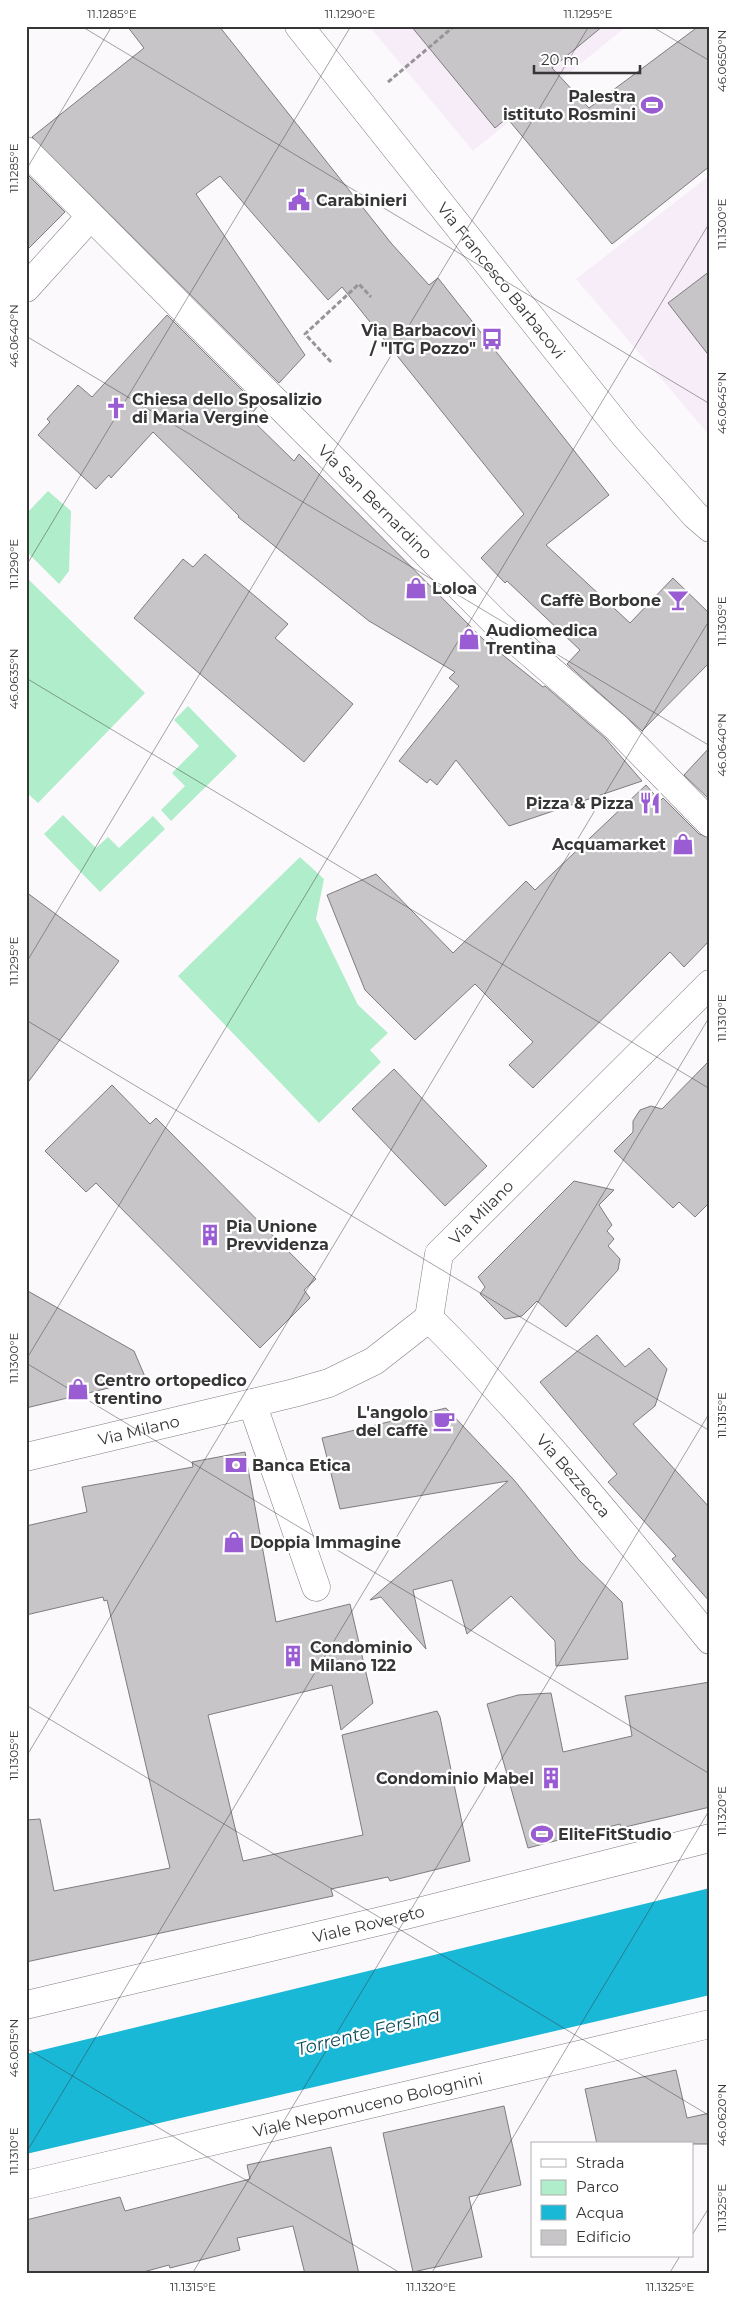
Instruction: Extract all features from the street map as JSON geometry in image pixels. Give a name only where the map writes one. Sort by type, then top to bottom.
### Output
[{"type":"street","name":"Via Francesco Barbacovi","points":[[299,26],[626,437],[695,515],[710,528]]},
{"type":"street","name":"Via San Bernardino","points":[[26,152],[90,217],[141,256],[498,625],[616,727],[710,823]]},
{"type":"street","points":[[26,288],[90,217]]},
{"type":"street","name":"Via Milano","points":[[26,1457],[329,1383],[374,1361],[429,1318],[439,1254],[710,984]]},
{"type":"street","name":"Via Bezzecca","points":[[429,1318],[468,1357],[586,1488],[710,1640]]},
{"type":"street","points":[[252,1403],[316,1588]]},
{"type":"street","name":"Viale Rovereto","points":[[26,2005],[416,1913],[710,1838]]},
{"type":"street","name":"Viale Nepomuceno Bolognini","points":[[26,2185],[710,2024]]},
{"type":"path","points":[[388,82],[452,28]]},
{"type":"path","points":[[331,362],[305,334],[359,284],[371,297]]},
{"type":"shaded area","points":[[369,26],[627,26],[473,151]]},
{"type":"shaded area","points":[[710,175],[710,436],[576,279]]},
{"type":"green space","points":[[48,491],[71,511],[69,571],[59,584],[26,551],[26,514]]},
{"type":"green space","points":[[26,577],[145,693],[38,803],[26,792]]},
{"type":"green space","points":[[188,706],[237,756],[171,821],[161,810],[185,786],[172,773],[199,746],[174,720]]},
{"type":"green space","points":[[63,815],[96,848],[108,837],[119,848],[153,816],[165,829],[100,892],[44,834]]},
{"type":"green space","points":[[300,857],[324,879],[316,919],[358,1005],[388,1033],[370,1050],[381,1062],[319,1123],[178,976]]},
{"type":"water","name":"Torrente Fersina","points":[[710,1888],[710,1995],[26,2154],[26,2054]]},
{"type":"building","points":[[127,26],[219,26],[391,243],[429,285],[438,278],[609,495],[546,545],[630,623],[673,578],[710,614],[710,662],[642,731],[567,664],[580,650],[507,581],[505,583],[481,558],[524,514],[342,287],[328,300],[220,176],[196,194],[305,355],[279,383],[32,137],[144,48]]},
{"type":"building","name":"Palestra istituto Rosmini","points":[[411,26],[603,26],[552,68],[589,108],[699,26],[710,26],[710,166],[612,244],[507,118],[495,128]]},
{"type":"building","points":[[26,173],[65,212],[26,251]]},
{"type":"building","points":[[710,271],[710,357],[668,303]]},
{"type":"building","points":[[167,315],[258,406],[249,417],[294,461],[299,454],[484,640],[543,687],[545,686],[605,738],[642,781],[509,826],[456,760],[437,785],[430,779],[427,783],[399,761],[459,686],[449,678],[455,672],[369,621],[238,517],[153,432],[111,478],[109,475],[96,489],[38,435],[50,422],[47,419],[78,385],[92,397]]},
{"type":"building","points":[[205,554],[288,624],[275,638],[353,704],[304,762],[134,618],[183,559],[193,567]]},
{"type":"building","points":[[710,747],[710,800],[684,775]]},
{"type":"building","points":[[646,785],[660,801],[663,798],[699,834],[710,838],[710,940],[684,967],[670,952],[533,1088],[509,1065],[533,1042],[475,984],[415,1040],[365,990],[327,895],[376,874],[453,953],[526,881],[535,890]]},
{"type":"building","points":[[26,892],[119,961],[26,1085]]},
{"type":"building","points":[[710,1060],[710,1202],[695,1217],[679,1202],[673,1208],[614,1151],[633,1132],[633,1121],[640,1110],[651,1106],[662,1109]]},
{"type":"building","points":[[394,1069],[487,1166],[445,1206],[352,1109]]},
{"type":"building","name":"Pia Unione Prevvidenza","points":[[112,1085],[150,1124],[156,1118],[316,1279],[304,1290],[310,1298],[260,1348],[96,1183],[86,1192],[45,1151]]},
{"type":"building","points":[[574,1181],[614,1190],[599,1205],[612,1225],[607,1231],[614,1239],[608,1246],[620,1259],[618,1270],[566,1327],[537,1301],[522,1316],[505,1319],[480,1294],[485,1287],[478,1277]]},
{"type":"building","points":[[26,1290],[134,1351],[146,1379],[26,1408]]},
{"type":"building","points":[[597,1335],[625,1367],[649,1348],[667,1369],[655,1406],[633,1424],[710,1508],[710,1602],[672,1559],[676,1556],[608,1482],[617,1474],[540,1382]]},
{"type":"building","points":[[446,1408],[514,1480],[579,1560],[622,1602],[628,1659],[556,1666],[555,1641],[511,1596],[467,1634],[452,1580],[413,1590],[426,1649],[381,1597],[370,1600],[508,1481],[340,1509],[322,1438]]},
{"type":"building","points":[[245,1452],[276,1622],[350,1604],[373,1703],[341,1730],[332,1685],[208,1715],[243,1861],[363,1835],[342,1735],[437,1711],[440,1717],[470,1861],[390,1881],[388,1877],[331,1889],[333,1896],[26,1962],[26,1820],[40,1819],[54,1891],[170,1868],[107,1600],[104,1601],[103,1597],[26,1615],[26,1526],[87,1512],[82,1487],[193,1467],[192,1462]]},
{"type":"building","points":[[710,1682],[710,1807],[621,1828],[620,1824],[528,1848],[487,1704],[518,1695],[551,1693],[563,1752],[632,1736],[625,1696]]},
{"type":"building","points":[[676,2070],[687,2118],[710,2113],[710,2144],[694,2144],[694,2142],[597,2142],[585,2089]]},
{"type":"building","points":[[504,2106],[521,2185],[469,2197],[482,2257],[413,2272],[383,2133]]},
{"type":"building","points":[[331,2147],[359,2274],[305,2274],[293,2226],[237,2238],[240,2250],[170,2268],[169,2265],[136,2274],[26,2274],[26,2220],[120,2197],[125,2211],[250,2179],[247,2165]]},
{"type":"place","name":"Palestra istituto Rosmini","points":[[652,105]]},
{"type":"place","name":"Carabinieri","points":[[299,200]]},
{"type":"place","name":"Via Barbacovi / \"ITG Pozzo\"","points":[[492,339]]},
{"type":"place","name":"Chiesa dello Sposalizio di Maria Vergine","points":[[116,408]]},
{"type":"place","name":"Loloa","points":[[416,588]]},
{"type":"place","name":"Caffè Borbone","points":[[678,600]]},
{"type":"place","name":"Audiomedica Trentina","points":[[469,639]]},
{"type":"place","name":"Pizza & Pizza","points":[[650,803]]},
{"type":"place","name":"Acquamarket","points":[[683,844]]},
{"type":"place","name":"Pia Unione Prevvidenza","points":[[210,1235]]},
{"type":"place","name":"Centro ortopedico trentino","points":[[78,1389]]},
{"type":"place","name":"L'angolo del caffè","points":[[444,1421]]},
{"type":"place","name":"Banca Etica","points":[[236,1465]]},
{"type":"place","name":"Doppia Immagine","points":[[234,1542]]},
{"type":"place","name":"Condominio Milano 122","points":[[293,1656]]},
{"type":"place","name":"Condominio Mabel","points":[[551,1778]]},
{"type":"place","name":"EliteFitStudio","points":[[542,1834]]}]
